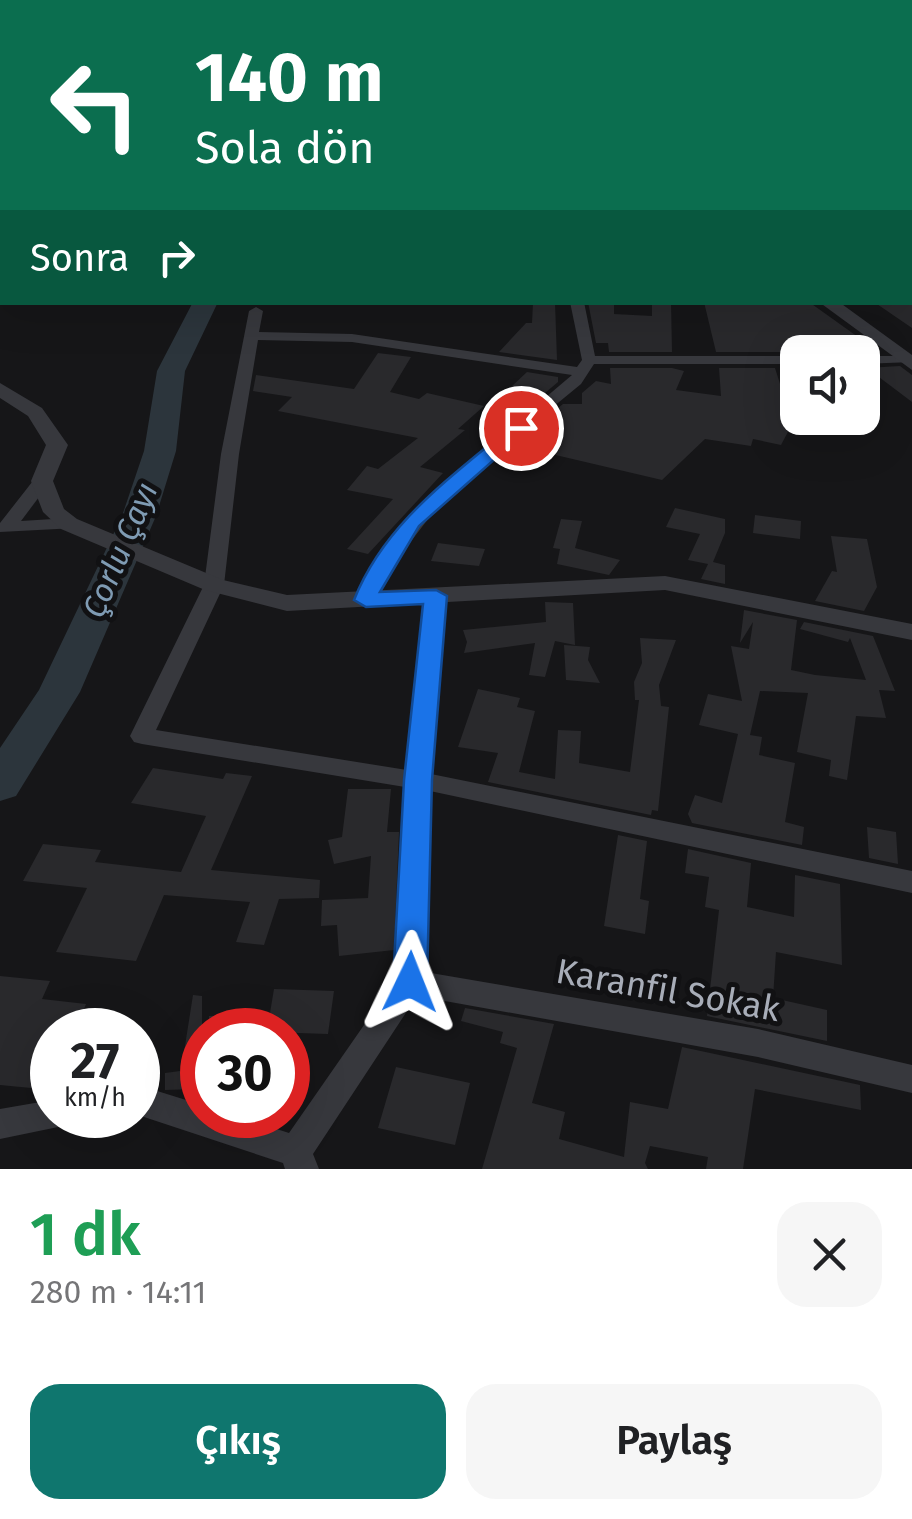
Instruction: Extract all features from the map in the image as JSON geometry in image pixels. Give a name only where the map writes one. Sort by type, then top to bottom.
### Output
[{"type":"street","points":[[577,305],[585,366]]},
{"type":"street","points":[[831,305],[909,362]]},
{"type":"street","points":[[256,311],[230,454],[214,585],[142,736],[418,780],[912,882]]},
{"type":"street","points":[[254,336],[352,338],[559,368],[780,361]]},
{"type":"street","points":[[880,361],[909,362]]},
{"type":"street","points":[[366,600],[376,574],[412,522],[585,366]]},
{"type":"street","points":[[0,389],[35,412],[56,445],[42,482],[3,533]]},
{"type":"street","points":[[42,482],[54,512],[69,524],[214,585],[287,603],[665,583],[912,632]]},
{"type":"street","points":[[3,533],[69,524]]},
{"type":"street","points":[[160,1108],[299,1160],[410,982],[418,780],[436,596]]},
{"type":"street","name":"Karanfil Sokak","points":[[410,982],[758,1043],[912,1079]]},
{"type":"street","points":[[0,1124],[30,1119]]},
{"type":"building","points":[[533,305],[555,305],[557,360],[499,352],[526,323],[532,323]]},
{"type":"building","points":[[589,305],[614,305],[614,314],[652,316],[652,305],[671,305],[672,352],[609,352],[608,343],[596,343]]},
{"type":"building","points":[[705,305],[813,305],[855,335],[780,335],[780,352],[716,352]]},
{"type":"building","points":[[878,305],[912,305],[912,328]]},
{"type":"building","points":[[378,353],[411,357],[390,392],[419,399],[427,393],[484,406],[458,429],[465,430],[420,467],[443,473],[368,554],[347,549],[393,499],[347,490],[367,466],[378,469],[418,438],[278,411],[292,397],[253,391],[256,375],[354,389]]},
{"type":"building","points":[[900,366],[912,375],[912,402],[880,378],[880,367]]},
{"type":"building","points":[[610,368],[672,368],[684,371],[676,390],[721,396],[719,368],[775,368],[780,384],[780,435],[786,435],[781,445],[753,439],[751,446],[705,439],[662,480],[513,445],[563,404],[582,404],[582,393],[596,381],[611,384]]},
{"type":"building","points":[[527,372],[558,377],[558,382],[526,409],[495,402]]},
{"type":"building","points":[[675,508],[725,519],[725,533],[713,562],[725,565],[725,584],[701,579],[708,564],[688,560],[700,534],[666,527]]},
{"type":"building","points":[[755,515],[801,521],[800,539],[753,533]]},
{"type":"building","points":[[561,519],[582,521],[575,548],[620,560],[609,575],[557,564],[560,549],[553,548]]},
{"type":"building","points":[[831,536],[867,539],[877,587],[864,611],[815,601],[832,571],[837,572]]},
{"type":"building","points":[[438,543],[485,549],[479,566],[431,561]]},
{"type":"building","points":[[545,602],[573,603],[575,645],[555,641],[545,677],[529,675],[535,643],[464,653],[467,642],[463,630],[546,622]]},
{"type":"building","points":[[744,610],[797,620],[791,670],[815,675],[866,680],[850,638],[848,642],[800,629],[804,622],[873,636],[895,691],[879,690],[886,718],[856,716],[847,780],[829,776],[831,760],[797,752],[808,693],[760,691],[750,735],[762,737],[759,755],[795,763],[785,822],[804,827],[802,845],[692,823],[688,814],[695,795],[722,803],[738,734],[699,725],[708,694],[742,701],[731,646],[749,649],[753,622],[740,643]]},
{"type":"building","points":[[640,638],[676,640],[659,685],[661,706],[669,707],[658,811],[652,810],[651,815],[488,782],[498,753],[458,747],[478,689],[520,698],[517,707],[535,711],[519,772],[555,779],[558,730],[581,731],[579,763],[630,772],[639,700],[635,700],[634,682],[642,663]]},
{"type":"building","points":[[564,645],[590,647],[588,660],[600,683],[566,680]]},
{"type":"building","points":[[153,768],[223,779],[226,773],[252,776],[211,870],[320,880],[319,898],[279,899],[264,945],[236,942],[250,902],[164,895],[136,961],[56,952],[87,888],[23,881],[43,844],[101,850],[95,862],[181,872],[206,816],[131,803]]},
{"type":"building","points":[[348,789],[391,789],[387,832],[399,832],[394,950],[339,956],[337,925],[321,926],[322,900],[368,898],[371,856],[334,864],[328,840],[342,837]]},
{"type":"building","points":[[867,827],[896,832],[898,864],[869,858]]},
{"type":"building","points":[[618,835],[647,841],[640,899],[649,901],[645,934],[604,926]]},
{"type":"building","points":[[688,849],[751,863],[747,907],[794,917],[795,875],[840,884],[842,965],[776,952],[773,998],[827,1010],[827,1041],[707,1016],[719,910],[705,907],[709,877],[685,873]]},
{"type":"building","points":[[0,976],[50,981],[42,999],[86,1004],[84,1008],[30,1008],[30,1088],[0,1085]]},
{"type":"building","points":[[274,989],[334,991],[328,1034],[310,1033],[310,1008],[271,1008]]},
{"type":"building","points":[[193,995],[202,996],[202,1008],[191,1008]]},
{"type":"building","points":[[465,1008],[554,1024],[532,1103],[565,1112],[559,1139],[624,1157],[630,1102],[668,1109],[682,1047],[860,1085],[861,1110],[755,1089],[743,1169],[706,1169],[708,1157],[650,1146],[645,1163],[648,1169],[482,1169],[517,1048],[500,1043],[503,1032],[461,1021]]},
{"type":"building","points":[[396,1067],[470,1083],[455,1145],[378,1128]]},
{"type":"building","points":[[180,1071],[180,1090],[165,1090],[165,1073]]},
{"type":"waterway","name":"Çorlu Çayı","points":[[0,784],[59,692],[139,516],[160,451],[171,371],[204,305]]},
{"type":"route","points":[[410,982],[418,780],[436,596],[366,600],[376,574],[412,522],[521,428]]}]
